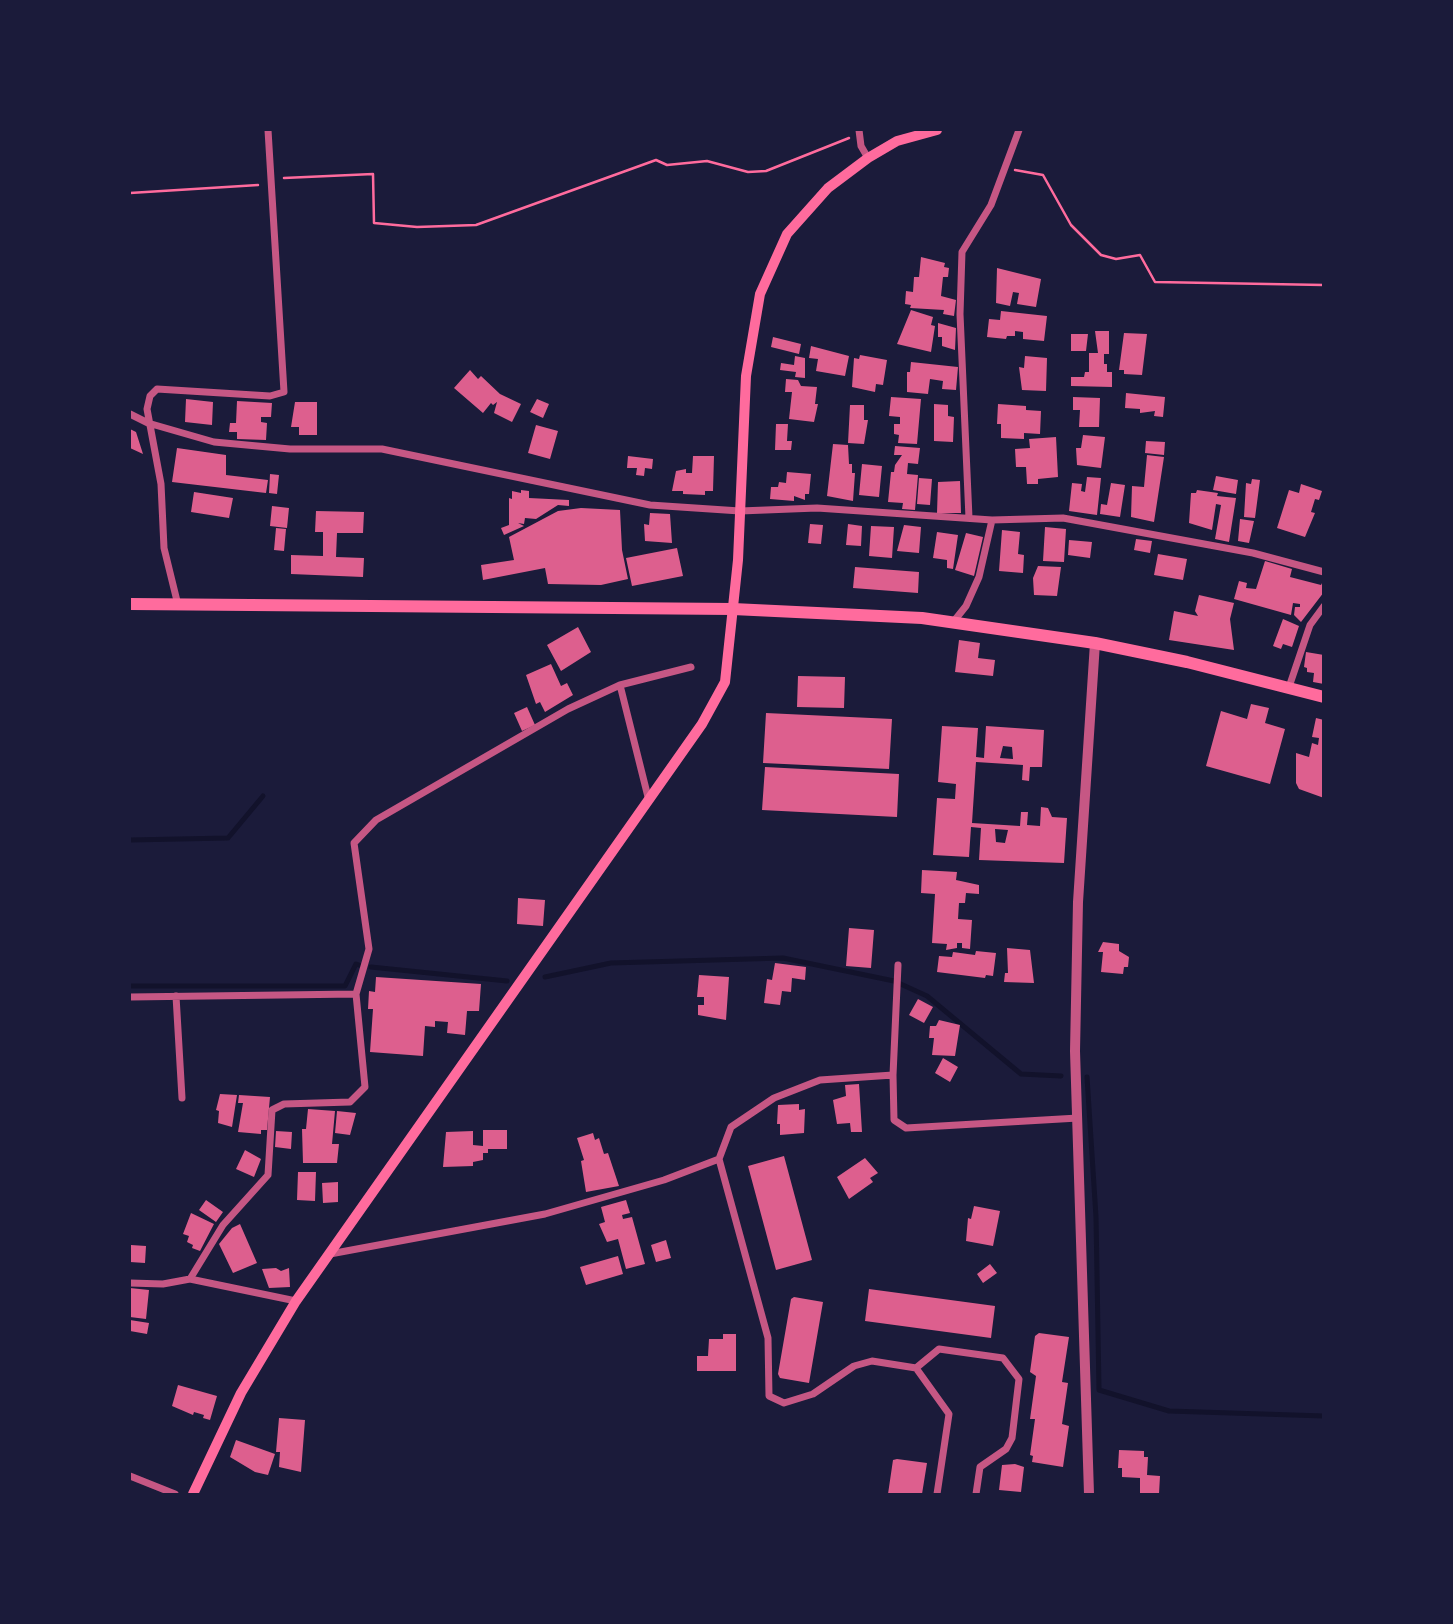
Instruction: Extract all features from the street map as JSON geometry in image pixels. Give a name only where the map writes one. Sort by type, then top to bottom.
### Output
[{"type":"highway","points":[[130,604],[733,609],[954,621],[1095,643],[1324,697]]},
{"type":"main road","points":[[193,1494],[241,1393],[296,1301],[648,797],[702,724],[725,682],[740,511],[746,376],[760,294],[787,234],[828,188],[868,158],[897,141],[937,130]]},
{"type":"street","points":[[178,605],[164,548],[161,484],[147,409],[150,396],[157,389],[270,396],[284,392],[268,130]]},
{"type":"street","points":[[969,518],[960,314],[961,252],[991,205],[1019,130]]},
{"type":"street","points":[[858,132],[868,158]]},
{"type":"street","points":[[130,414],[148,423],[214,442],[290,449],[382,449],[650,505],[740,511],[817,508],[992,520],[1063,518],[1139,529],[1252,553],[1324,572]]},
{"type":"street","points":[[954,621],[967,606],[979,577],[992,520]]},
{"type":"street","points":[[1289,687],[1310,625],[1324,606]]},
{"type":"street","points":[[1089,1494],[1075,1051],[1078,902],[1095,643]]},
{"type":"street","points":[[190,1279],[222,1224],[268,1175],[272,1110],[284,1104],[350,1102],[365,1087],[356,994],[369,949],[354,843],[376,820],[568,709],[620,685],[691,667]]},
{"type":"street","points":[[620,685],[648,797]]},
{"type":"street","points":[[898,965],[892,1075],[894,1120],[906,1128],[1078,1118]]},
{"type":"street","points":[[130,996],[356,994]]},
{"type":"street","points":[[176,996],[182,1098]]},
{"type":"street","points":[[892,1075],[820,1080],[774,1098],[731,1127],[719,1159],[768,1338],[769,1396],[784,1403],[813,1394],[854,1367],[872,1361],[916,1368],[949,1414],[937,1494]]},
{"type":"street","points":[[329,1254],[545,1214],[664,1180],[719,1159]]},
{"type":"street","points":[[130,1283],[163,1284],[190,1279],[296,1301]]},
{"type":"street","points":[[916,1368],[939,1349],[1003,1357],[1019,1379],[1012,1438],[1006,1449],[980,1467],[976,1494]]},
{"type":"street","points":[[130,1476],[175,1494]]},
{"type":"path","points":[[130,193],[373,174],[374,223],[416,227],[476,225],[656,160],[667,165],[707,161],[748,172],[766,171],[858,132]]},
{"type":"path","points":[[1005,168],[1043,175],[1071,225],[1101,254],[1116,259],[1140,255],[1155,282],[1162,285],[1324,285]]},
{"type":"building","points":[[921,257],[945,263],[944,267],[949,268],[948,277],[943,277],[941,296],[956,300],[954,316],[943,314],[944,310],[910,308],[911,305],[905,304],[906,291],[913,292],[914,277],[919,277]]},
{"type":"building","points":[[997,268],[1041,279],[1036,307],[1017,304],[1019,293],[1013,292],[1010,306],[996,303]]},
{"type":"building","points":[[911,310],[933,317],[931,325],[935,326],[931,352],[897,344]]},
{"type":"building","points":[[1001,311],[1047,316],[1044,341],[1023,339],[1023,332],[1015,331],[1015,336],[1007,336],[1006,339],[987,337],[989,319],[1000,320]]},
{"type":"building","points":[[938,323],[956,328],[955,350],[942,346],[942,337],[938,337]]},
{"type":"building","points":[[1095,331],[1109,331],[1109,354],[1104,354],[1104,364],[1107,364],[1107,372],[1112,372],[1112,387],[1071,386],[1071,377],[1084,377],[1085,372],[1089,372],[1089,353],[1098,353]]},
{"type":"building","points":[[1124,333],[1147,334],[1142,375],[1124,374],[1124,370],[1119,370]]},
{"type":"building","points":[[1071,334],[1088,334],[1086,351],[1071,351]]},
{"type":"building","points":[[773,337],[801,344],[799,354],[771,347]]},
{"type":"building","points":[[811,346],[849,356],[845,376],[816,371],[818,359],[809,358]]},
{"type":"building","points":[[860,355],[887,360],[883,385],[876,384],[875,392],[852,387],[854,358],[859,359]]},
{"type":"building","points":[[795,356],[805,358],[805,378],[795,377],[796,372],[780,370],[781,363],[794,365]]},
{"type":"building","points":[[1025,356],[1047,358],[1046,391],[1022,390],[1019,367],[1024,368]]},
{"type":"building","points":[[911,362],[958,367],[956,390],[942,389],[943,381],[930,379],[928,394],[907,392],[907,372],[910,372]]},
{"type":"building","points":[[470,370],[478,379],[481,376],[500,394],[521,404],[512,422],[494,413],[497,402],[493,405],[491,403],[483,413],[454,388]]},
{"type":"building","points":[[786,379],[798,380],[801,386],[817,387],[815,404],[818,404],[814,422],[789,419],[792,392],[785,392]]},
{"type":"building","points":[[1126,393],[1165,397],[1163,417],[1154,416],[1155,411],[1140,413],[1140,409],[1125,408]]},
{"type":"building","points":[[891,397],[921,399],[917,444],[898,443],[899,435],[894,434],[894,424],[900,424],[900,417],[889,416]]},
{"type":"building","points":[[1073,397],[1100,398],[1099,427],[1079,427],[1080,410],[1073,410]]},
{"type":"building","points":[[186,399],[213,402],[212,425],[185,422]]},
{"type":"building","points":[[537,399],[549,404],[543,418],[530,412]]},
{"type":"building","points":[[237,401],[272,403],[271,417],[261,417],[261,422],[267,423],[266,440],[237,439],[237,432],[229,432],[230,423],[236,423]]},
{"type":"building","points":[[295,402],[317,402],[317,435],[299,435],[299,427],[291,427]]},
{"type":"building","points":[[934,404],[948,405],[948,416],[954,417],[953,442],[934,441]]},
{"type":"building","points":[[998,404],[1026,406],[1026,410],[1041,411],[1040,434],[1024,433],[1024,439],[1001,438],[1001,424],[997,424]]},
{"type":"building","points":[[850,405],[864,405],[864,420],[868,420],[864,444],[848,443]]},
{"type":"building","points":[[776,424],[788,424],[787,441],[792,441],[791,450],[775,450]]},
{"type":"building","points":[[536,425],[558,431],[550,459],[528,453]]},
{"type":"building","points":[[130,429],[136,432],[143,454],[130,448]]},
{"type":"building","points":[[1083,435],[1105,437],[1101,468],[1077,465],[1076,448],[1081,448]]},
{"type":"building","points":[[1056,437],[1058,477],[1038,479],[1038,484],[1027,484],[1026,467],[1016,467],[1015,449],[1030,448],[1029,439]]},
{"type":"building","points":[[1146,441],[1165,442],[1164,455],[1145,453]]},
{"type":"building","points":[[833,444],[848,445],[849,464],[852,464],[852,473],[855,473],[853,501],[827,496]]},
{"type":"building","points":[[895,446],[920,448],[918,464],[908,463],[907,474],[918,475],[915,510],[902,509],[903,503],[888,502],[891,472],[894,472],[902,455],[894,455]]},
{"type":"building","points":[[177,448],[226,455],[226,475],[268,480],[266,493],[172,482]]},
{"type":"building","points":[[1147,455],[1164,457],[1154,522],[1131,517],[1132,486],[1144,487]]},
{"type":"building","points":[[628,456],[653,459],[652,469],[645,468],[644,476],[636,475],[637,468],[627,468]]},
{"type":"building","points":[[693,456],[714,456],[713,491],[705,491],[705,495],[672,491],[676,471],[686,469],[686,473],[692,473]]},
{"type":"building","points":[[862,464],[882,466],[879,497],[859,495]]},
{"type":"building","points":[[787,472],[811,474],[809,494],[805,494],[805,500],[794,496],[794,501],[770,499],[771,487],[778,487],[779,482],[786,483]]},
{"type":"building","points":[[270,474],[279,475],[277,494],[269,493]]},
{"type":"building","points":[[1216,476],[1238,480],[1236,494],[1213,490]]},
{"type":"building","points":[[1087,477],[1101,478],[1097,515],[1069,511],[1072,483],[1082,484],[1081,491],[1085,492]]},
{"type":"building","points":[[919,478],[932,479],[930,505],[917,504]]},
{"type":"building","points":[[1252,479],[1260,480],[1255,518],[1244,517],[1246,483],[1251,484]]},
{"type":"building","points":[[960,481],[961,513],[937,513],[938,482]]},
{"type":"building","points":[[1111,483],[1125,485],[1120,517],[1100,514],[1101,504],[1107,505]]},
{"type":"building","points":[[1301,484],[1322,491],[1319,500],[1315,499],[1311,512],[1315,513],[1305,537],[1277,528],[1289,490],[1299,493]]},
{"type":"building","points":[[521,490],[529,491],[529,498],[569,500],[569,506],[558,505],[536,519],[525,518],[524,524],[518,523],[524,526],[504,535],[501,528],[509,525],[509,498],[512,499],[512,491],[521,493]]},
{"type":"building","points":[[1197,490],[1236,498],[1229,542],[1215,539],[1221,505],[1216,504],[1212,530],[1189,523],[1191,493],[1196,493]]},
{"type":"building","points":[[194,492],[233,498],[229,518],[191,512]]},
{"type":"building","points":[[272,506],[289,508],[287,528],[270,526]]},
{"type":"building","points":[[581,508],[620,510],[622,550],[628,579],[601,585],[548,584],[545,568],[483,580],[481,565],[514,560],[509,537],[558,511]]},
{"type":"building","points":[[316,511],[364,512],[363,533],[337,533],[336,557],[364,558],[363,577],[291,574],[291,555],[323,556],[323,532],[315,532]]},
{"type":"building","points":[[650,513],[670,514],[672,543],[645,541],[644,524],[649,525]]},
{"type":"building","points":[[1240,519],[1254,521],[1249,543],[1238,541]]},
{"type":"building","points":[[810,524],[823,525],[821,544],[808,543]]},
{"type":"building","points":[[848,524],[862,526],[861,546],[846,545]]},
{"type":"building","points":[[904,525],[921,527],[919,553],[897,551]]},
{"type":"building","points":[[871,526],[894,527],[892,558],[869,556]]},
{"type":"building","points":[[1045,527],[1066,529],[1064,562],[1043,561]]},
{"type":"building","points":[[276,528],[286,529],[284,551],[274,550]]},
{"type":"building","points":[[1002,530],[1020,532],[1018,554],[1024,555],[1023,573],[999,571]]},
{"type":"building","points":[[937,532],[958,535],[953,569],[947,568],[947,560],[933,558]]},
{"type":"building","points":[[966,533],[983,537],[974,576],[955,570]]},
{"type":"building","points":[[1136,539],[1152,541],[1150,553],[1134,550]]},
{"type":"building","points":[[1069,540],[1092,542],[1090,558],[1068,555]]},
{"type":"building","points":[[677,548],[683,576],[632,586],[626,558]]},
{"type":"building","points":[[1158,554],[1187,559],[1183,580],[1154,575]]},
{"type":"building","points":[[1265,561],[1292,569],[1290,577],[1321,585],[1324,579],[1324,592],[1301,622],[1294,615],[1295,607],[1300,607],[1300,604],[1293,603],[1291,615],[1234,599],[1239,581],[1247,583],[1246,588],[1256,589]]},
{"type":"building","points":[[1038,566],[1061,567],[1057,596],[1034,595],[1033,578]]},
{"type":"building","points":[[855,567],[919,572],[918,593],[853,588]]},
{"type":"building","points":[[1199,595],[1234,603],[1230,619],[1234,650],[1169,640],[1174,611],[1198,616],[1195,611]]},
{"type":"building","points":[[1283,619],[1299,626],[1292,647],[1283,644],[1281,649],[1273,646]]},
{"type":"building","points":[[578,627],[591,652],[561,671],[547,645]]},
{"type":"building","points":[[959,640],[980,643],[978,658],[995,660],[993,676],[955,672]]},
{"type":"building","points":[[1306,652],[1324,655],[1324,684],[1313,682],[1314,673],[1307,672],[1304,667]]},
{"type":"building","points":[[551,664],[561,686],[567,683],[573,695],[545,712],[540,702],[536,704],[526,675]]},
{"type":"building","points":[[798,676],[845,677],[844,708],[797,707]]},
{"type":"building","points":[[1251,704],[1269,708],[1265,723],[1285,729],[1270,784],[1206,766],[1221,711],[1247,719]]},
{"type":"building","points":[[527,707],[535,725],[522,731],[514,713]]},
{"type":"building","points":[[766,713],[892,719],[889,769],[763,763]]},
{"type":"building","points":[[1316,718],[1324,720],[1324,798],[1299,789],[1296,783],[1296,753],[1309,757],[1312,743],[1318,745],[1319,738],[1312,737]]},
{"type":"building","points":[[942,726],[978,728],[976,757],[984,758],[986,726],[1044,730],[1042,767],[1030,767],[1029,781],[1022,780],[1023,765],[976,762],[972,823],[1020,826],[1021,812],[1028,812],[1027,825],[1040,826],[1041,807],[1048,808],[1052,817],[1067,818],[1064,863],[979,860],[981,828],[971,827],[969,857],[933,855],[937,798],[955,799],[956,784],[938,782]],"holes":[[[1003,746],[1012,747],[1013,759],[1000,758]],[[995,829],[1008,830],[1005,843],[996,842]]]},
{"type":"building","points":[[765,767],[899,774],[897,817],[762,810]]},
{"type":"building","points":[[922,870],[957,872],[956,880],[979,885],[979,894],[966,893],[965,903],[959,903],[958,919],[972,920],[970,949],[962,948],[962,943],[957,943],[957,948],[946,950],[947,944],[932,943],[935,894],[921,893]]},
{"type":"building","points":[[518,898],[545,900],[543,926],[517,924]]},
{"type":"building","points":[[849,928],[874,930],[871,968],[846,966]]},
{"type":"building","points":[[1103,942],[1119,944],[1119,951],[1129,957],[1128,967],[1124,967],[1123,974],[1101,972],[1103,952],[1098,952]]},
{"type":"building","points":[[1007,948],[1030,950],[1034,983],[1004,982],[1005,973],[1008,973]]},
{"type":"building","points":[[976,951],[996,953],[993,976],[986,975],[985,978],[937,972],[939,956],[952,957],[953,952],[975,955]]},
{"type":"building","points":[[775,963],[806,967],[805,980],[792,978],[791,992],[782,991],[780,1005],[764,1003],[767,979],[772,980]]},
{"type":"building","points":[[699,975],[729,977],[726,1020],[698,1015],[698,1005],[704,1005],[704,997],[697,997]]},
{"type":"building","points":[[376,977],[481,984],[479,1011],[467,1011],[465,1035],[447,1033],[448,1022],[435,1021],[435,1027],[425,1026],[423,1056],[370,1052],[373,1009],[368,1009],[369,991],[375,992]]},
{"type":"building","points":[[918,999],[933,1007],[924,1023],[909,1015]]},
{"type":"building","points":[[939,1020],[960,1025],[955,1056],[932,1055],[934,1038],[929,1038],[930,1026],[936,1026]]},
{"type":"building","points":[[943,1058],[958,1067],[950,1082],[935,1073]]},
{"type":"building","points":[[859,1084],[862,1132],[851,1132],[850,1123],[837,1124],[833,1100],[846,1096],[845,1085]]},
{"type":"building","points":[[220,1094],[237,1095],[232,1127],[218,1123],[219,1111],[216,1110]]},
{"type":"building","points":[[239,1095],[270,1097],[267,1130],[261,1130],[261,1134],[238,1132],[243,1103],[238,1103]]},
{"type":"building","points":[[799,1104],[799,1110],[805,1109],[804,1133],[780,1135],[780,1124],[777,1124],[778,1105]]},
{"type":"building","points":[[308,1109],[335,1111],[332,1144],[339,1144],[337,1163],[303,1163],[302,1129],[306,1129]]},
{"type":"building","points":[[337,1111],[356,1113],[350,1135],[335,1133]]},
{"type":"building","points":[[483,1130],[507,1130],[507,1149],[488,1149],[488,1153],[483,1153],[483,1160],[473,1162],[473,1166],[443,1167],[446,1132],[473,1131],[473,1145],[483,1146]]},
{"type":"building","points":[[276,1131],[292,1132],[291,1149],[275,1147]]},
{"type":"building","points":[[593,1133],[595,1140],[599,1138],[604,1154],[608,1153],[619,1186],[586,1192],[581,1161],[584,1160],[577,1138]]},
{"type":"building","points":[[245,1150],[261,1159],[254,1177],[236,1169]]},
{"type":"building","points":[[784,1156],[812,1260],[776,1270],[748,1166]]},
{"type":"building","points":[[865,1158],[878,1173],[870,1178],[873,1182],[849,1199],[837,1177]]},
{"type":"building","points":[[298,1172],[316,1172],[315,1201],[297,1200]]},
{"type":"building","points":[[338,1182],[338,1202],[323,1203],[322,1183]]},
{"type":"building","points":[[206,1200],[223,1212],[216,1222],[199,1210]]},
{"type":"building","points":[[626,1200],[630,1213],[622,1215],[623,1219],[632,1217],[645,1264],[626,1269],[618,1239],[607,1242],[599,1224],[605,1222],[601,1207]]},
{"type":"building","points":[[974,1206],[1000,1211],[993,1246],[966,1241],[968,1218],[971,1219]]},
{"type":"building","points":[[191,1213],[214,1224],[200,1251],[192,1248],[193,1245],[187,1242],[189,1236],[183,1234]]},
{"type":"building","points":[[240,1224],[257,1263],[233,1273],[219,1244],[232,1228]]},
{"type":"building","points":[[666,1240],[671,1258],[656,1262],[651,1245]]},
{"type":"building","points":[[131,1245],[146,1246],[145,1263],[130,1262]]},
{"type":"building","points":[[618,1256],[623,1274],[586,1285],[580,1267]]},
{"type":"building","points":[[990,1264],[997,1273],[983,1283],[977,1274]]},
{"type":"building","points":[[276,1268],[281,1271],[289,1268],[290,1287],[269,1288],[262,1269]]},
{"type":"building","points":[[130,1288],[149,1290],[146,1319],[130,1317]]},
{"type":"building","points":[[869,1289],[995,1306],[991,1338],[865,1321]]},
{"type":"building","points":[[794,1297],[823,1302],[809,1383],[780,1378],[778,1374],[791,1299]]},
{"type":"building","points":[[130,1320],[149,1323],[147,1334],[130,1331]]},
{"type":"building","points":[[1039,1333],[1069,1337],[1062,1382],[1068,1383],[1062,1424],[1069,1426],[1063,1467],[1032,1462],[1033,1456],[1030,1455],[1035,1419],[1030,1419],[1036,1376],[1030,1372],[1035,1336]]},
{"type":"building","points":[[723,1334],[736,1334],[736,1371],[697,1371],[697,1356],[708,1356],[709,1339],[723,1339]]},
{"type":"building","points":[[178,1385],[217,1396],[210,1420],[203,1418],[204,1415],[194,1412],[193,1415],[172,1406]]},
{"type":"building","points":[[279,1418],[305,1420],[301,1472],[279,1467],[280,1452],[276,1452]]},
{"type":"building","points":[[236,1440],[275,1454],[268,1475],[255,1472],[230,1457]]},
{"type":"building","points":[[1119,1450],[1144,1451],[1144,1457],[1148,1457],[1147,1475],[1160,1476],[1159,1494],[1140,1494],[1140,1478],[1122,1477],[1122,1468],[1118,1468]]},
{"type":"building","points":[[893,1460],[927,1463],[922,1494],[888,1494]]},
{"type":"building","points":[[1015,1464],[1024,1467],[1021,1492],[999,1490],[1002,1465]]},
{"type":"waterway","points":[[130,840],[228,838],[263,796]]},
{"type":"waterway","points":[[545,977],[611,963],[783,958],[894,981],[927,996],[1021,1074],[1061,1076]]},
{"type":"waterway","points":[[130,986],[345,986],[356,964],[359,965]]},
{"type":"waterway","points":[[371,967],[507,981]]},
{"type":"waterway","points":[[1087,1077],[1096,1217],[1099,1390],[1169,1411],[1324,1416]]}]
